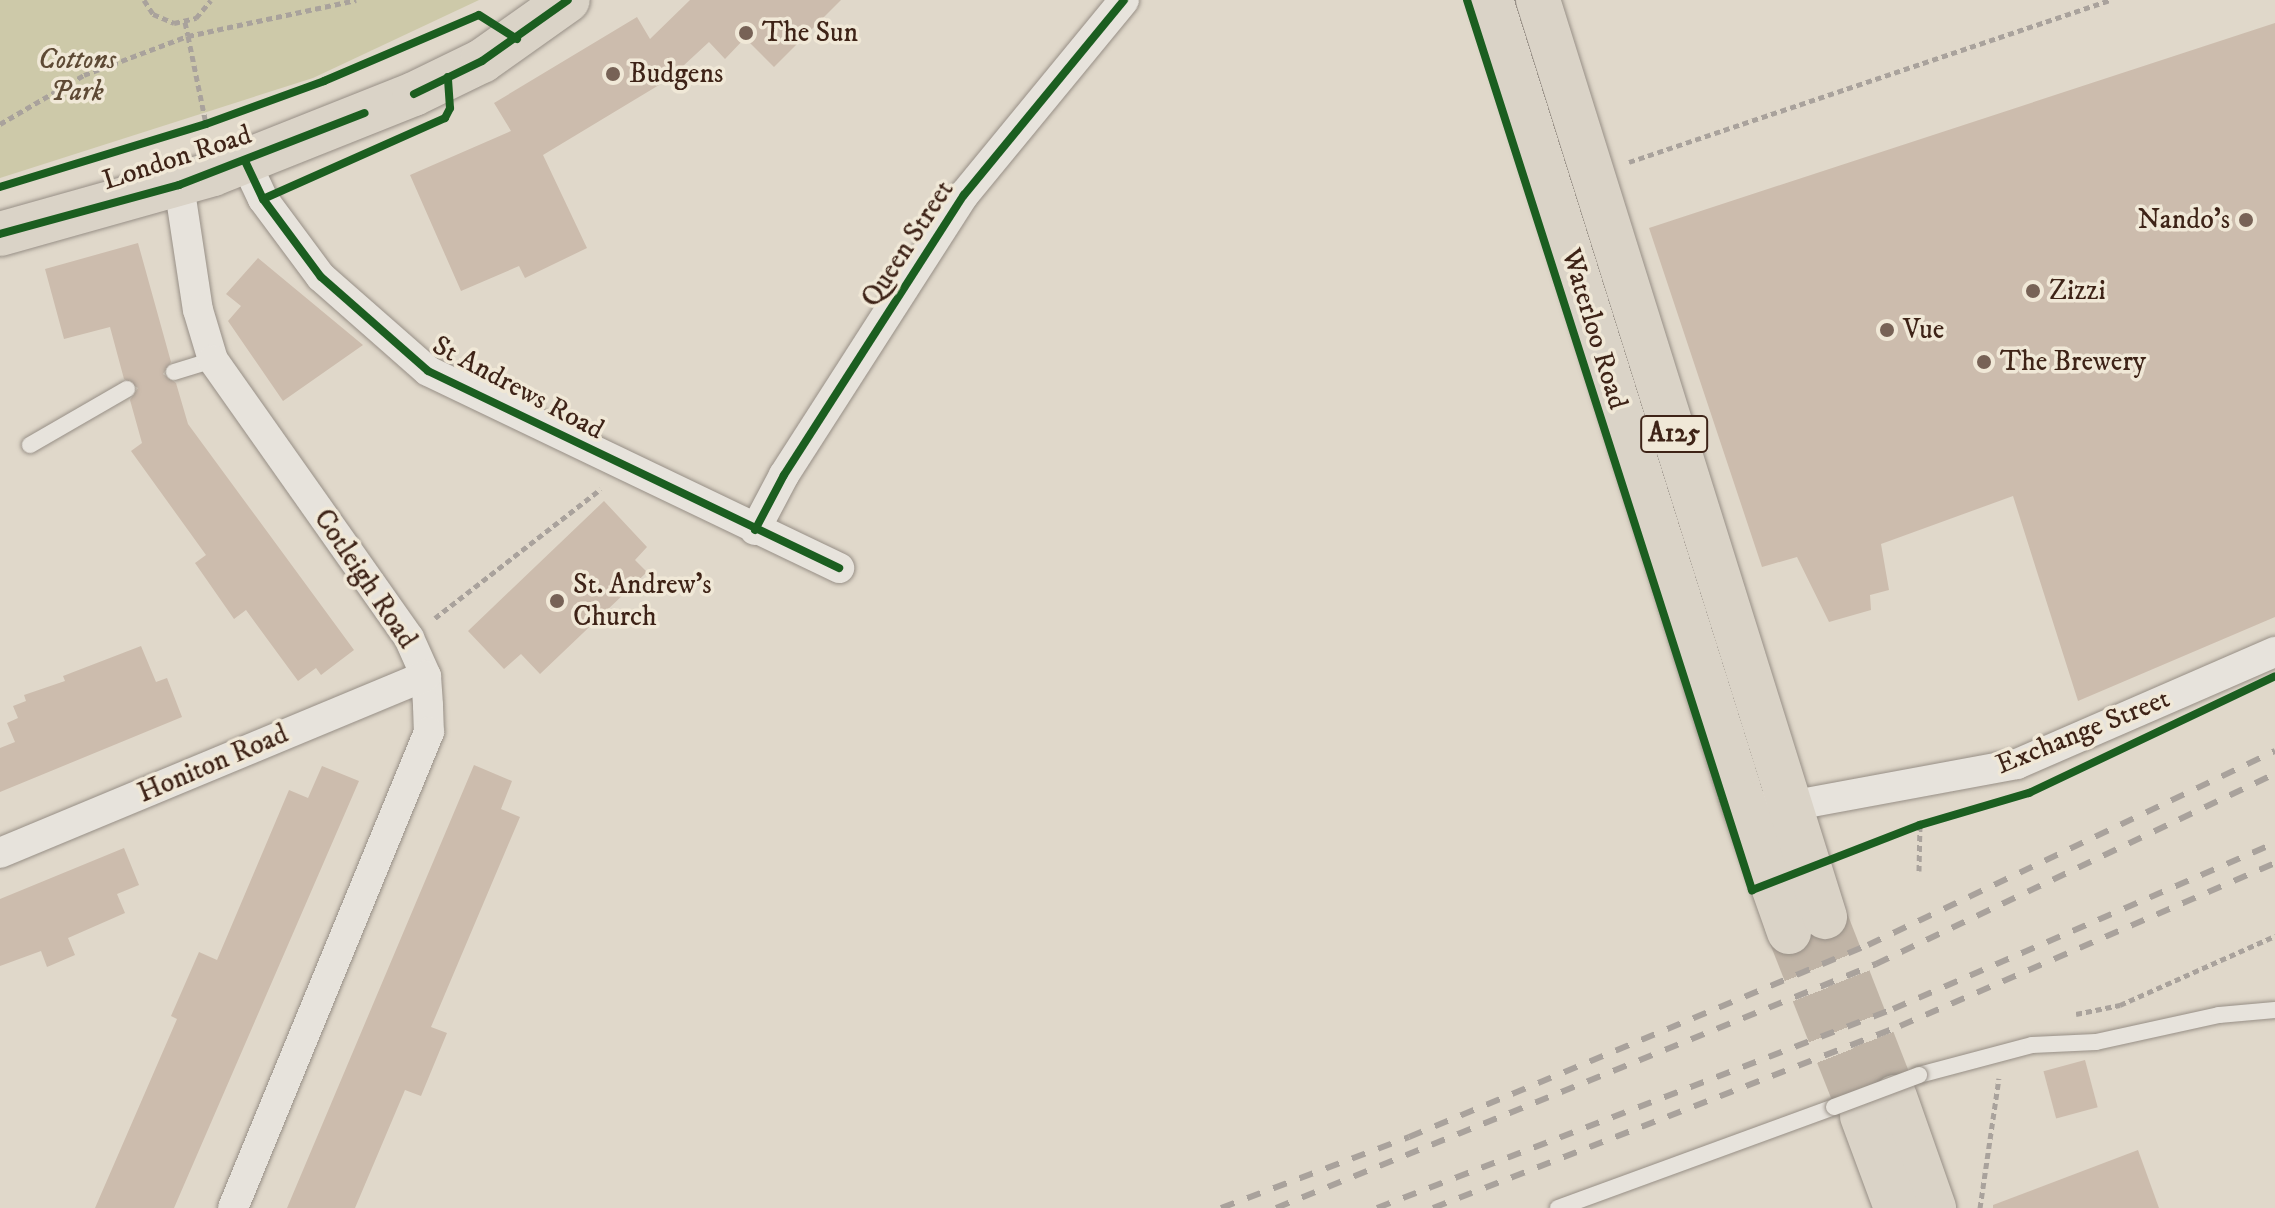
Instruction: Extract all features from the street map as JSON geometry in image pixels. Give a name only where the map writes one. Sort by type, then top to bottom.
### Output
[{"type":"main road","name":"London Road","points":[[0,234],[213,173],[482,61],[568,0]]},
{"type":"main road","name":"Waterloo Road","points":[[1491,0],[1743,802],[1807,924],[1790,806],[1538,0]]},
{"type":"main road","points":[[1877,1099],[1896,1208]]},
{"type":"main road","points":[[1877,1099],[1934,1208]]},
{"type":"street","name":"Queen Street","points":[[755,530],[784,475],[964,195],[1124,0]]},
{"type":"street","name":"Cotleigh Road","points":[[213,173],[198,310],[213,360],[409,638],[426,676],[429,732],[233,1208]]},
{"type":"street","name":"St Andrews Road","points":[[213,173],[263,199],[321,277],[428,371],[839,568]]},
{"type":"street","name":"Exchange Street","points":[[1743,802],[1790,806],[2017,764],[2275,652]]},
{"type":"street","name":"Honiton Road","points":[[0,853],[426,676]]},
{"type":"lane","points":[[174,372],[213,360]]},
{"type":"lane","points":[[30,445],[127,389]]},
{"type":"lane","points":[[1558,1208],[2032,1045],[2096,1042],[2219,1015],[2275,1010]]},
{"type":"path","points":[[144,0],[163,20],[185,22],[211,0]]},
{"type":"path","points":[[0,124],[84,75],[188,36],[356,0]]},
{"type":"path","points":[[1615,167],[2110,0]]},
{"type":"path","points":[[185,22],[213,173]]},
{"type":"path","points":[[191,128],[221,119]]},
{"type":"path","points":[[409,638],[599,492],[605,480]]},
{"type":"path","points":[[1910,830],[1934,821]]},
{"type":"path","points":[[1919,871],[1920,825]]},
{"type":"path","points":[[2072,1015],[2120,1005],[2275,936]]},
{"type":"path","points":[[1980,1208],[2000,1073]]},
{"type":"green space","name":"Cottons Park","points":[[0,0],[479,0],[313,78],[0,178]]},
{"type":"building","points":[[690,0],[841,0],[774,67],[745,38],[725,59],[709,42],[669,79],[543,155],[587,248],[525,278],[519,266],[461,291],[410,175],[511,131],[494,103],[637,17],[650,39]]},
{"type":"building","name":"The Brewery","points":[[2275,23],[2275,617],[2078,701],[2013,496],[1881,544],[1889,590],[1870,595],[1871,610],[1829,622],[1797,557],[1762,567],[1649,228]]},
{"type":"building","points":[[138,243],[171,362],[163,374],[176,383],[188,424],[354,650],[321,675],[316,668],[298,681],[246,610],[234,619],[195,563],[206,555],[131,451],[142,443],[130,400],[138,388],[124,379],[110,327],[64,339],[45,269]]},
{"type":"building","points":[[258,258],[363,345],[283,401],[228,321],[241,306],[226,294]]},
{"type":"building","name":"St. Andrew's Church","points":[[604,501],[647,547],[635,560],[647,572],[540,674],[521,654],[504,669],[468,631]]},
{"type":"building","points":[[141,646],[156,682],[167,678],[182,717],[0,792],[0,748],[15,742],[7,723],[18,718],[13,706],[26,701],[24,695],[65,681],[63,676]]},
{"type":"building","points":[[474,765],[512,781],[501,809],[520,817],[431,1027],[447,1033],[421,1096],[405,1090],[355,1208],[287,1208]]},
{"type":"building","points":[[322,766],[359,781],[174,1208],[95,1208],[177,1019],[171,1016],[199,952],[217,960],[289,790],[308,798]]},
{"type":"building","points":[[124,848],[139,885],[117,894],[125,913],[68,938],[75,955],[47,967],[41,951],[0,966],[0,899]]},
{"type":"building","points":[[2085,1060],[2098,1107],[2056,1118],[2043,1071]]},
{"type":"building","points":[[2138,1150],[2159,1208],[1993,1208],[1993,1205]]},
{"type":"tunnel","points":[[1825,917],[1895,1097]]},
{"type":"tunnel","points":[[1789,932],[1862,1116]]},
{"type":"railway","points":[[1221,1208],[1409,1137],[1868,945],[2275,751]]},
{"type":"railway","points":[[1276,1208],[1876,964],[2275,774]]},
{"type":"railway","points":[[1377,1208],[1893,1009],[2275,843]]},
{"type":"railway","points":[[1433,1208],[1900,1026],[2275,863]]},
{"type":"cycle path","points":[[414,94],[482,61],[568,0]]},
{"type":"cycle path","points":[[755,530],[784,475],[964,195],[1124,0]]},
{"type":"cycle path","points":[[1467,0],[1752,890],[1920,825],[2029,793],[2275,676]]},
{"type":"cycle path","points":[[0,187],[206,124],[324,81],[479,15],[517,39]]},
{"type":"cycle path","points":[[263,199],[445,118],[450,108],[448,77]]},
{"type":"cycle path","points":[[0,234],[179,185],[365,113]]},
{"type":"cycle path","points":[[245,161],[263,199],[321,277],[428,371],[839,568]]},
{"type":"place","name":"The Sun","points":[[746,33]]},
{"type":"place","name":"Budgens","points":[[613,74]]},
{"type":"place","name":"Nando's","points":[[2246,220]]},
{"type":"place","name":"Zizzi","points":[[2033,291]]},
{"type":"place","name":"Vue","points":[[1887,330]]},
{"type":"place","name":"The Brewery","points":[[1984,362]]},
{"type":"place","name":"St. Andrew's Church","points":[[557,601]]}]
